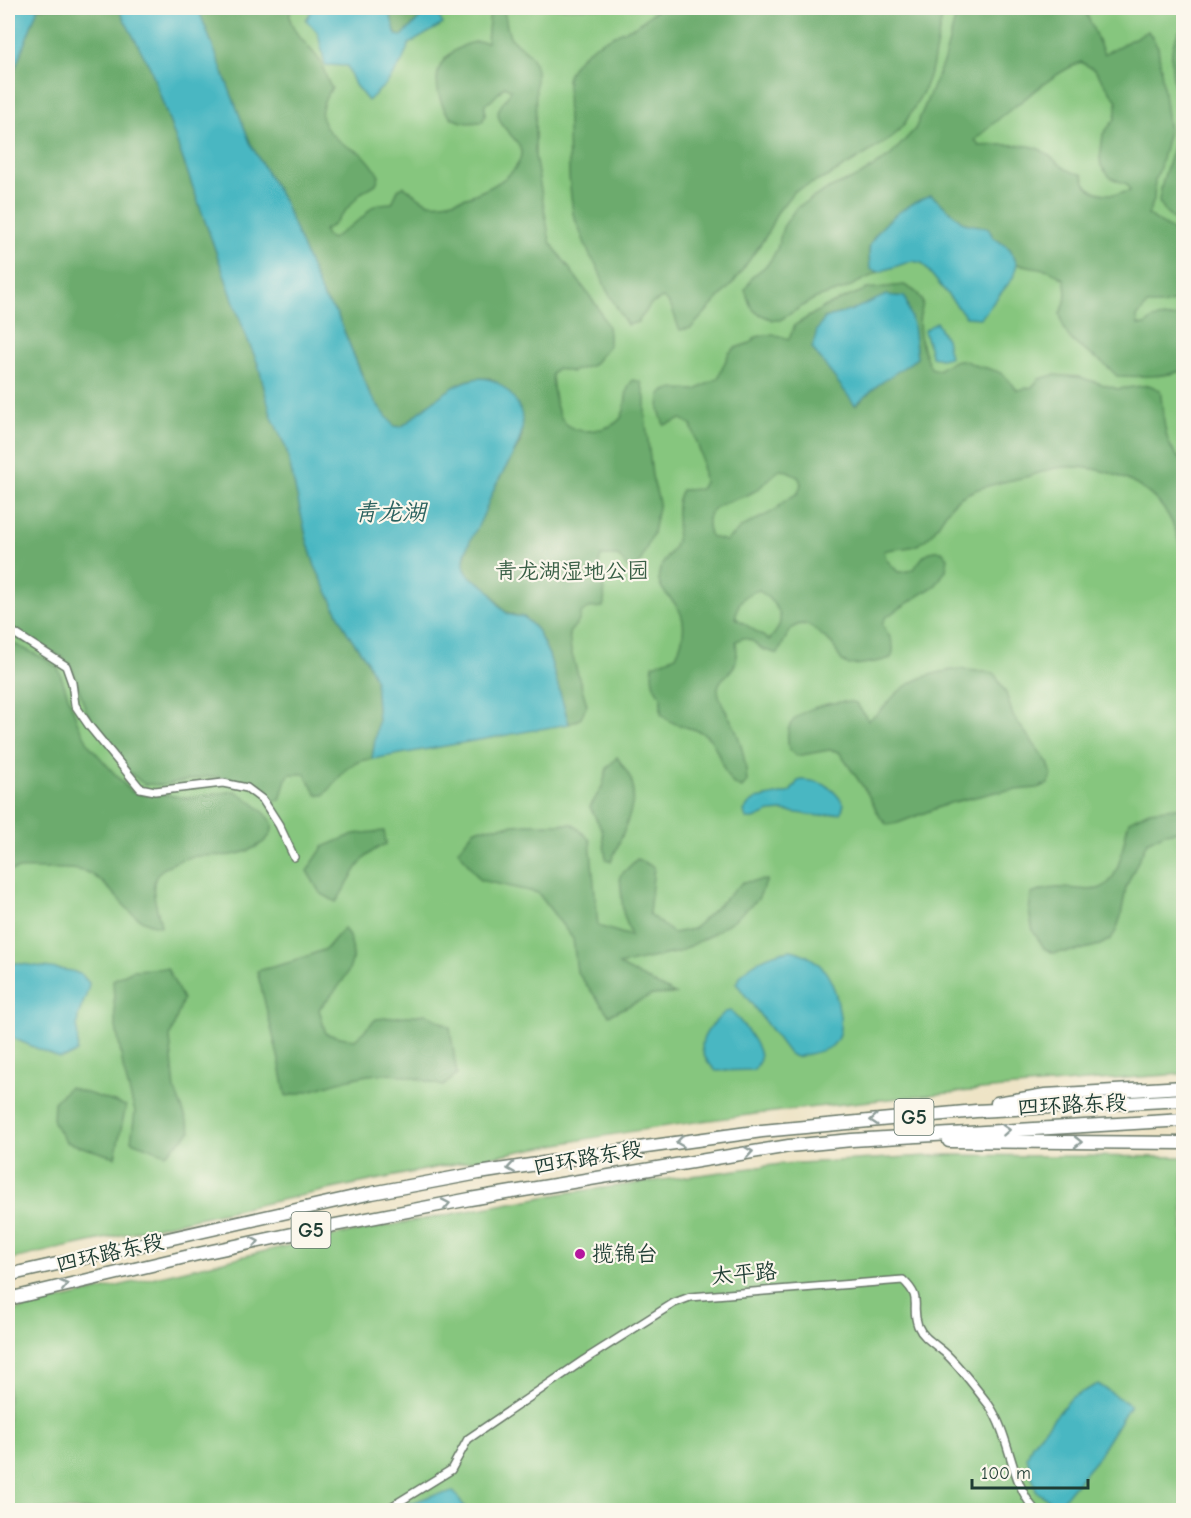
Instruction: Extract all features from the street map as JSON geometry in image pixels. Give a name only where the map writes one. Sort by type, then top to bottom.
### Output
[{"type":"highway","points":[[923,1116],[1045,1095],[1184,1087]]},
{"type":"highway","name":"四环路东段","points":[[8,1275],[372,1193],[479,1173],[646,1147],[762,1131],[923,1116],[1184,1100]]},
{"type":"highway","name":"四环路东段","points":[[8,1299],[198,1254],[334,1225],[650,1168],[789,1146],[852,1140],[1184,1120]]},
{"type":"highway","points":[[852,1140],[1184,1143]]},
{"type":"street","points":[[8,629],[66,666],[72,682],[75,705],[104,745],[140,788],[155,791],[223,783],[248,788],[263,800],[279,825],[294,857]]},
{"type":"street","name":"太平路","points":[[386,1510],[451,1470],[468,1438],[674,1303],[690,1297],[903,1280],[914,1291],[918,1326],[930,1342],[944,1352],[990,1407],[1005,1435],[1026,1500],[1035,1510]]},
{"type":"green space","name":"青龙湖湿地公园","points":[[8,8],[1183,8],[1183,1074],[909,1097],[693,1122],[564,1143],[425,1170],[8,1260]]},
{"type":"green space","points":[[38,8],[118,8],[150,67],[258,364],[271,415],[286,448],[315,566],[347,632],[366,659],[375,679],[378,721],[372,759],[349,767],[324,795],[317,795],[305,774],[290,774],[286,779],[280,800],[273,801],[260,786],[225,777],[205,777],[163,785],[144,784],[128,771],[87,713],[71,666],[61,656],[8,633],[8,87]]},
{"type":"green space","points":[[198,8],[291,8],[290,16],[294,30],[320,61],[332,88],[326,97],[321,113],[325,127],[337,139],[365,157],[379,176],[376,184],[361,193],[333,225],[324,230],[326,236],[332,239],[363,217],[372,207],[392,203],[398,190],[403,186],[426,202],[441,203],[485,190],[510,173],[518,163],[520,148],[503,126],[498,115],[499,109],[511,90],[505,86],[485,104],[485,116],[482,122],[464,122],[454,119],[444,109],[437,85],[439,69],[446,58],[456,50],[474,42],[487,42],[490,10],[496,8],[503,10],[510,36],[532,58],[536,70],[535,156],[550,242],[597,306],[608,327],[609,335],[609,345],[593,365],[571,372],[557,368],[552,374],[556,406],[565,423],[573,428],[582,431],[605,428],[615,424],[623,414],[628,389],[633,380],[641,382],[645,398],[652,476],[659,502],[653,533],[636,572],[628,568],[618,556],[601,556],[599,569],[604,594],[603,607],[588,608],[581,613],[579,621],[569,633],[571,651],[587,705],[580,719],[569,724],[549,655],[537,630],[524,617],[504,611],[492,594],[467,574],[464,567],[471,536],[520,443],[522,435],[517,404],[508,392],[490,378],[472,379],[457,385],[401,427],[394,426],[373,401],[337,314],[323,297],[284,202],[251,145]]},
{"type":"green space","points":[[419,8],[422,16],[402,36],[396,35],[389,10]]},
{"type":"green space","points":[[660,8],[944,8],[932,68],[923,92],[905,123],[892,138],[827,177],[794,191],[777,213],[766,236],[734,282],[691,328],[680,330],[672,308],[663,298],[651,304],[638,322],[627,325],[606,289],[573,214],[569,177],[567,79],[571,69],[585,53],[637,25]]},
{"type":"green space","points":[[958,8],[1084,8],[1104,54],[1148,31],[1158,47],[1169,131],[1155,179],[1154,200],[1148,215],[1175,232],[1183,246],[1184,299],[1162,305],[1147,305],[1137,317],[1138,325],[1146,325],[1155,318],[1173,317],[1183,313],[1183,370],[1160,375],[1117,376],[1104,363],[1073,342],[1065,330],[1060,313],[1066,297],[1064,279],[1049,270],[1017,264],[1010,249],[993,237],[988,228],[964,223],[931,195],[894,217],[877,233],[869,252],[870,269],[879,272],[845,289],[814,299],[780,320],[773,320],[757,313],[751,307],[745,290],[753,276],[772,258],[783,227],[796,208],[824,191],[861,175],[890,156],[915,129],[944,60]],"holes":[[[1081,62],[1095,70],[1117,101],[1115,119],[1103,134],[1101,166],[1111,178],[1127,184],[1130,191],[1113,194],[1095,191],[1086,184],[1082,174],[1069,171],[1034,147],[1010,144],[979,146],[975,140],[1046,82],[1063,71]]]},
{"type":"green space","points":[[1183,27],[1183,229],[1159,202],[1178,127],[1171,57],[1176,36]]},
{"type":"green space","points":[[904,285],[919,295],[923,305],[919,321],[920,335],[925,356],[931,368],[938,370],[954,361],[965,361],[1000,373],[1017,390],[1032,387],[1039,379],[1054,375],[1079,377],[1118,389],[1149,385],[1160,390],[1168,439],[1171,448],[1183,461],[1183,558],[1173,525],[1159,503],[1134,483],[1104,471],[1072,467],[1056,468],[968,493],[955,502],[926,540],[911,547],[884,551],[886,559],[898,572],[912,569],[927,553],[933,551],[942,551],[948,558],[946,570],[936,585],[886,617],[882,624],[893,645],[891,658],[860,664],[846,664],[830,642],[804,624],[793,628],[778,654],[762,649],[751,640],[743,638],[736,641],[735,665],[721,681],[718,690],[720,700],[735,728],[742,748],[747,782],[742,788],[730,780],[714,745],[705,734],[674,723],[661,714],[661,696],[653,682],[653,665],[676,656],[683,629],[679,610],[659,581],[662,565],[677,537],[677,503],[682,490],[700,489],[704,482],[701,455],[691,425],[682,419],[664,425],[659,410],[660,394],[675,389],[696,390],[718,378],[729,353],[735,348],[750,343],[756,337],[773,334],[789,339],[795,325],[826,306],[867,289]],"holes":[[[852,310],[917,358],[878,385],[856,405],[824,318]],[[780,470],[788,471],[799,478],[801,484],[798,493],[774,511],[742,527],[726,541],[711,537],[708,525],[713,509],[755,491]],[[759,590],[779,612],[779,625],[769,640],[736,618],[740,604]]]},
{"type":"green space","points":[[8,641],[58,668],[78,724],[90,746],[130,791],[145,795],[161,794],[187,798],[235,791],[267,816],[272,824],[269,836],[258,846],[244,852],[232,855],[192,857],[165,867],[154,882],[155,901],[161,926],[150,924],[131,913],[109,888],[86,872],[69,869],[17,869],[8,872]]},
{"type":"green space","points":[[959,669],[994,673],[1006,693],[1013,716],[1048,763],[1052,775],[1048,784],[1037,788],[996,792],[950,803],[887,825],[839,752],[829,750],[797,756],[789,750],[788,731],[791,723],[807,711],[838,702],[856,703],[868,720],[899,691],[914,681],[940,672]]},
{"type":"green space","points":[[617,757],[631,779],[633,801],[611,862],[606,859],[602,830],[590,807],[602,787],[607,768]]},
{"type":"green space","points":[[1183,807],[1183,830],[1165,833],[1147,842],[1126,887],[1121,916],[1111,939],[1100,945],[1076,951],[1052,953],[1044,948],[1033,931],[1029,912],[1031,894],[1051,888],[1094,890],[1106,885],[1116,871],[1129,821],[1149,811]]},
{"type":"green space","points":[[525,824],[573,824],[590,840],[598,926],[631,936],[623,912],[620,876],[637,859],[654,867],[649,914],[673,933],[693,929],[743,882],[767,880],[758,899],[734,920],[709,936],[679,952],[619,965],[675,994],[652,995],[609,1015],[577,972],[573,939],[538,893],[480,880],[458,850],[475,829]]},
{"type":"green space","points":[[384,831],[386,844],[362,861],[336,902],[320,893],[307,871],[323,847],[354,834]]},
{"type":"green space","points":[[344,928],[353,951],[352,962],[342,982],[319,1009],[326,1034],[355,1040],[376,1019],[427,1014],[450,1027],[457,1075],[443,1086],[407,1076],[378,1074],[286,1096],[257,971],[326,949]]},
{"type":"green space","points":[[167,968],[183,999],[170,1037],[175,1090],[191,1131],[166,1154],[131,1141],[135,1112],[124,1072],[115,1021],[113,980],[133,970]]},
{"type":"green space","points":[[69,1087],[126,1106],[115,1157],[66,1142],[53,1122],[54,1102]]},
{"type":"green space","points":[[946,1155],[1183,1157],[1183,1510],[8,1510],[8,1312],[316,1239],[565,1193],[781,1164]]},
{"type":"water","points":[[8,8],[38,8],[8,87]]},
{"type":"water","name":"青龙湖","points":[[118,8],[198,8],[251,145],[284,202],[323,297],[337,314],[370,395],[394,426],[401,427],[449,390],[463,382],[477,378],[490,379],[502,386],[514,398],[523,422],[521,434],[467,547],[464,567],[468,575],[487,588],[505,612],[524,617],[537,630],[549,655],[569,724],[372,759],[378,721],[375,679],[366,659],[347,632],[315,566],[286,448],[271,415],[258,364],[150,67]]},
{"type":"water","points":[[313,8],[392,8],[389,10],[396,35],[402,36],[422,16],[419,8],[434,8],[443,24],[409,44],[402,62],[387,83],[368,101],[355,85],[347,66],[325,65],[318,33],[306,20]]},
{"type":"water","points":[[931,195],[964,223],[988,228],[993,237],[1010,249],[1017,264],[1013,278],[981,318],[966,317],[922,263],[912,261],[879,272],[870,269],[870,245],[881,228],[904,208]]},
{"type":"water","points":[[886,295],[905,297],[913,325],[917,358],[878,385],[855,405],[812,348],[817,330],[825,318],[852,310]]},
{"type":"water","points":[[936,322],[946,339],[950,357],[941,359],[932,357],[924,331]]},
{"type":"water","points":[[798,781],[816,782],[831,789],[844,804],[841,813],[820,816],[782,811],[746,819],[744,811],[749,804],[757,799],[790,792]]},
{"type":"water","points":[[791,950],[812,959],[827,974],[835,993],[840,1020],[839,1036],[832,1046],[796,1057],[789,1054],[736,983],[746,970],[760,960]]},
{"type":"water","points":[[8,962],[72,971],[82,975],[89,983],[78,1017],[77,1052],[59,1058],[8,1036]]},
{"type":"water","points":[[731,1011],[757,1046],[760,1057],[758,1066],[754,1070],[716,1071],[704,1055],[702,1047],[706,1034],[725,1012]]},
{"type":"water","points":[[1098,1384],[1130,1405],[1095,1461],[1057,1506],[1036,1491],[1027,1457],[1032,1444],[1072,1397]]},
{"type":"water","points":[[454,1492],[467,1510],[393,1510],[433,1495]]},
{"type":"place","name":"揽锦台","points":[[580,1254]]}]
